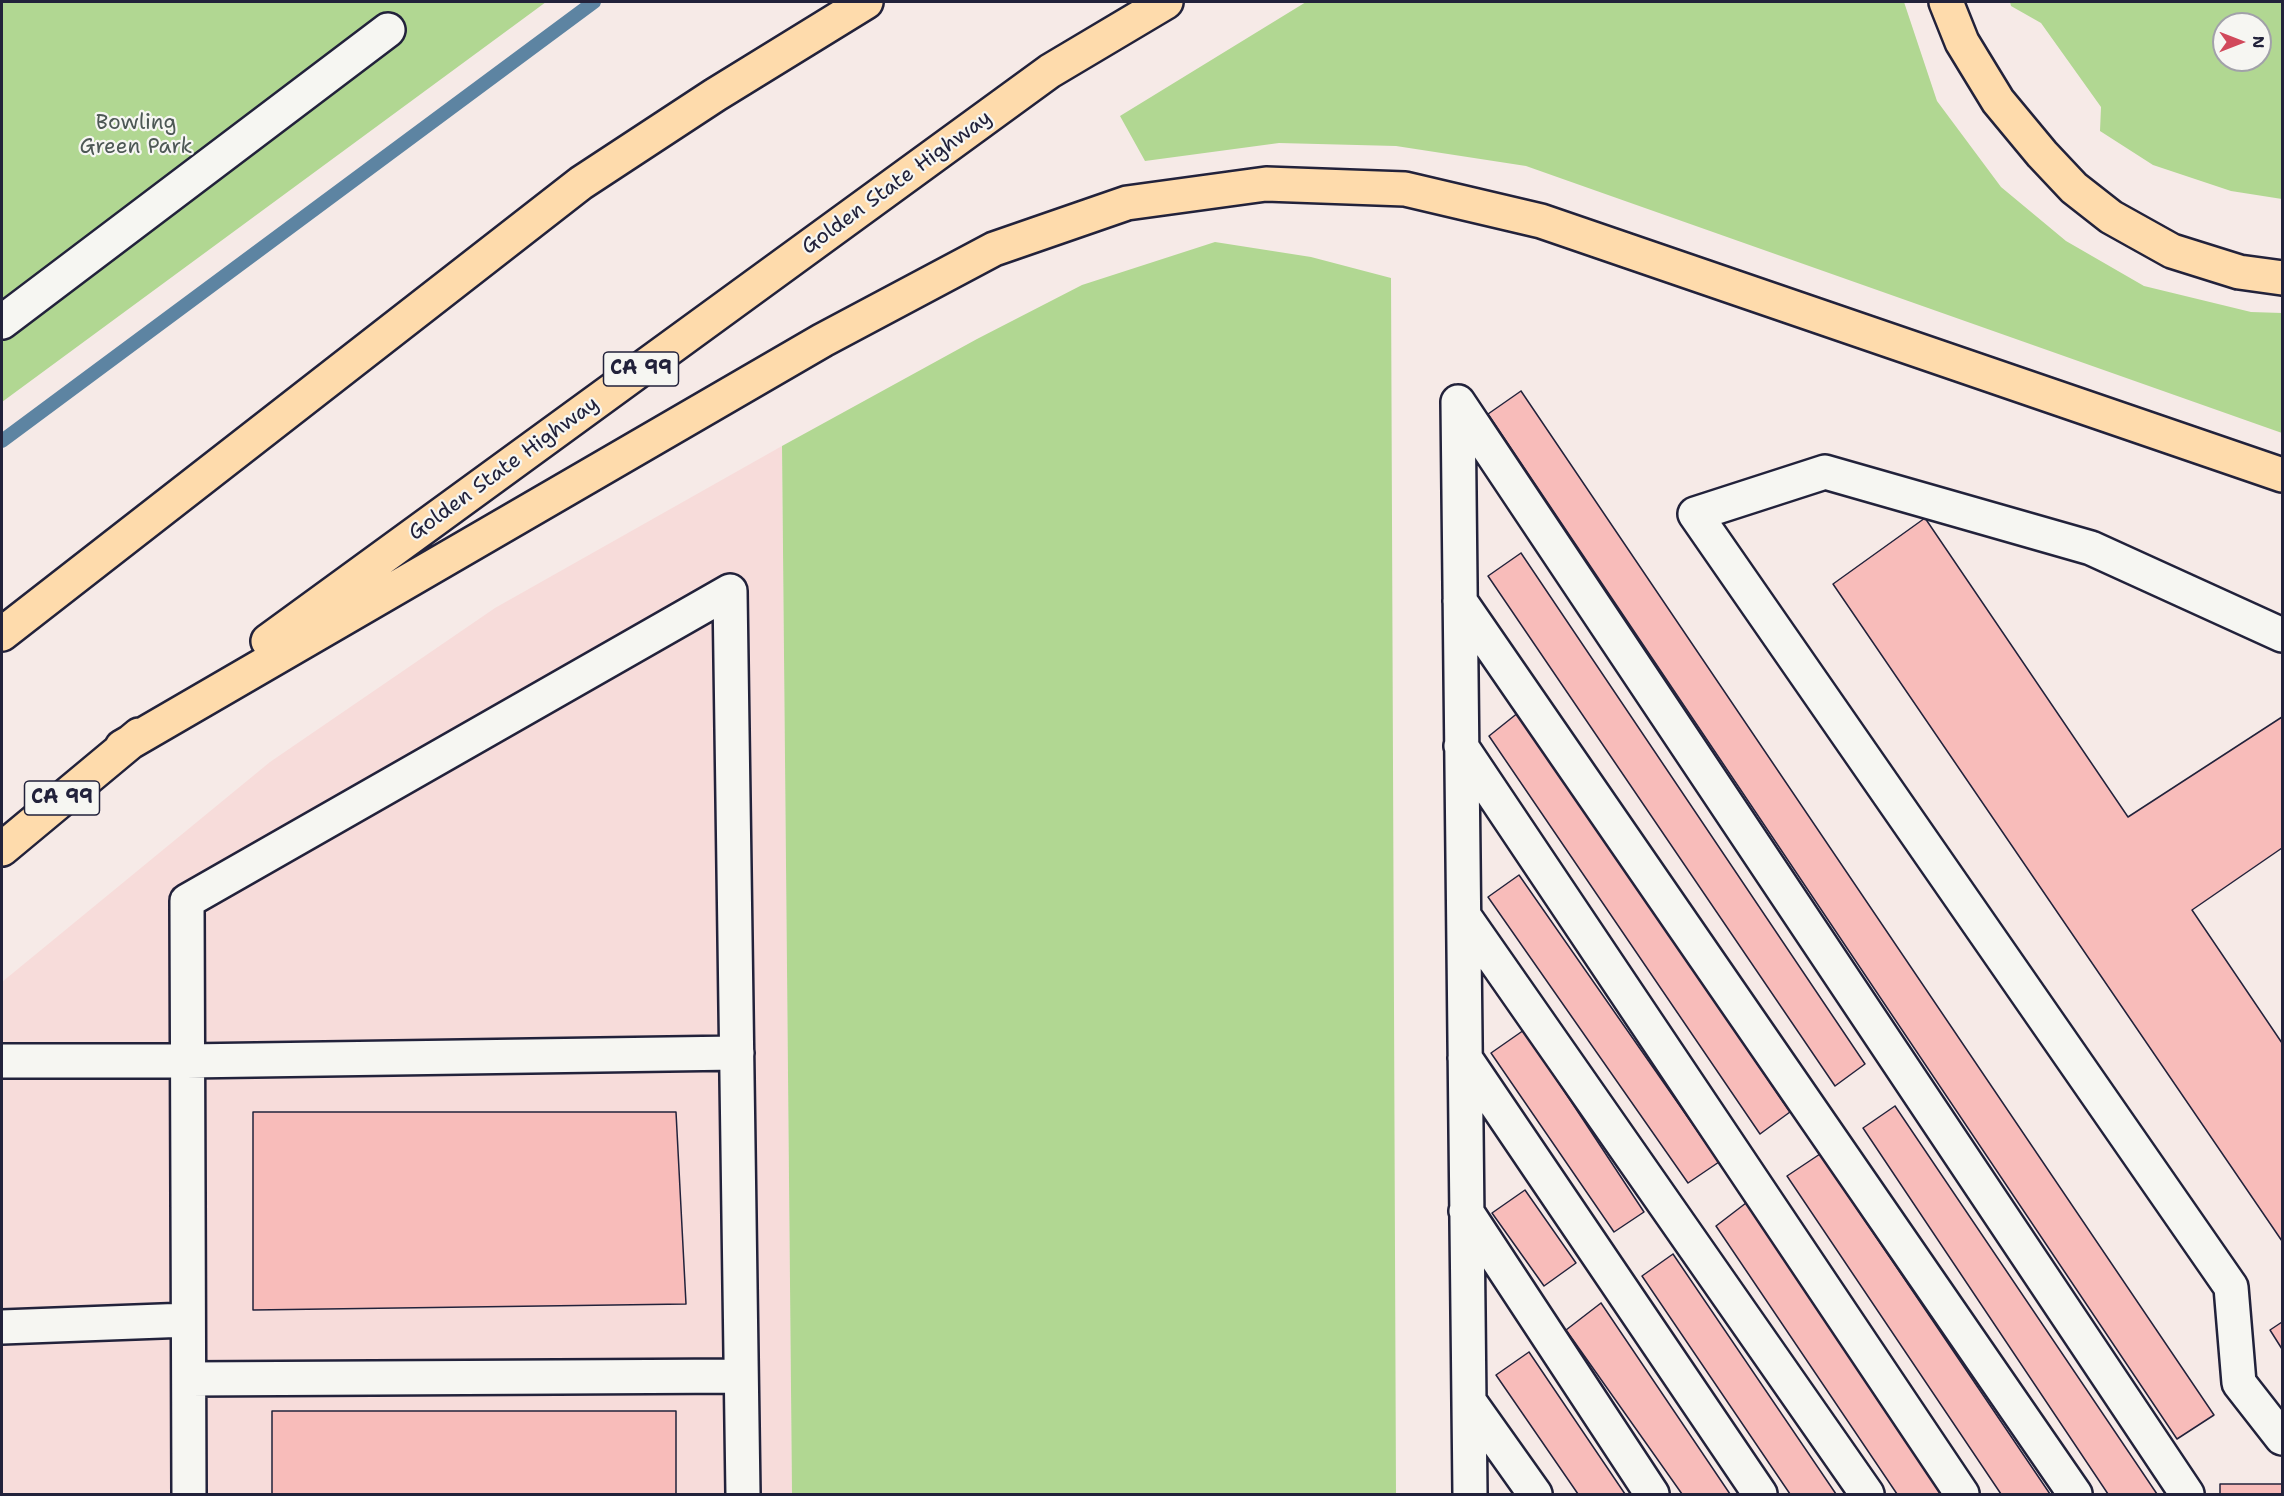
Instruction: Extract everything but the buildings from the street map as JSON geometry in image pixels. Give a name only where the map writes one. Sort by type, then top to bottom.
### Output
[{"type":"highway","points":[[2,634],[581,183],[715,95],[866,2]]},
{"type":"highway","name":"Golden State Highway","points":[[2,849],[122,747],[1050,71],[1166,2]]},
{"type":"highway","points":[[1946,2],[1962,42],[1998,101],[2074,188],[2111,217],[2172,251],[2239,272],[2283,278]]},
{"type":"highway","points":[[122,747],[823,340],[994,249],[1127,203],[1266,184],[1405,189],[1542,221],[2283,476]]},
{"type":"lane","points":[[2,322],[388,30]]},
{"type":"lane","points":[[1470,1494],[1458,402],[2187,1494]]},
{"type":"lane","points":[[2283,635],[2091,548],[1825,472],[1695,514],[2231,1287],[2239,1383],[2283,1438]]},
{"type":"lane","points":[[189,1494],[187,901],[730,591],[743,1494]]},
{"type":"lane","points":[[1460,601],[2075,1494]]},
{"type":"lane","points":[[1461,746],[1962,1494]]},
{"type":"lane","points":[[1464,916],[1868,1494]]},
{"type":"lane","points":[[2,1061],[187,1061],[737,1053]]},
{"type":"lane","points":[[1465,1058],[1760,1494]]},
{"type":"lane","points":[[1466,1211],[1652,1494]]},
{"type":"lane","points":[[2,1327],[188,1320]]},
{"type":"lane","points":[[189,1379],[741,1376]]},
{"type":"lane","points":[[1468,1401],[1535,1494]]},
{"type":"shaded area","points":[[782,446],[792,1494],[2,1494],[2,982],[270,762],[495,608]]},
{"type":"green space","name":"Bowling Green Park","points":[[2,2],[546,2],[2,402]]},
{"type":"green space","points":[[1306,2],[1904,2],[1937,101],[2001,187],[2066,241],[2144,286],[2251,312],[2282,313],[2282,433],[1526,166],[1396,146],[1279,143],[1145,161],[1120,116]]},
{"type":"green space","points":[[2010,2],[2282,2],[2282,199],[2231,191],[2153,165],[2100,131],[2101,107],[2041,23],[2011,6]]},
{"type":"green space","points":[[1215,242],[1311,257],[1391,278],[1396,1494],[792,1494],[782,446],[977,339],[1082,285]]},
{"type":"waterway","points":[[2,441],[594,2]]}]
